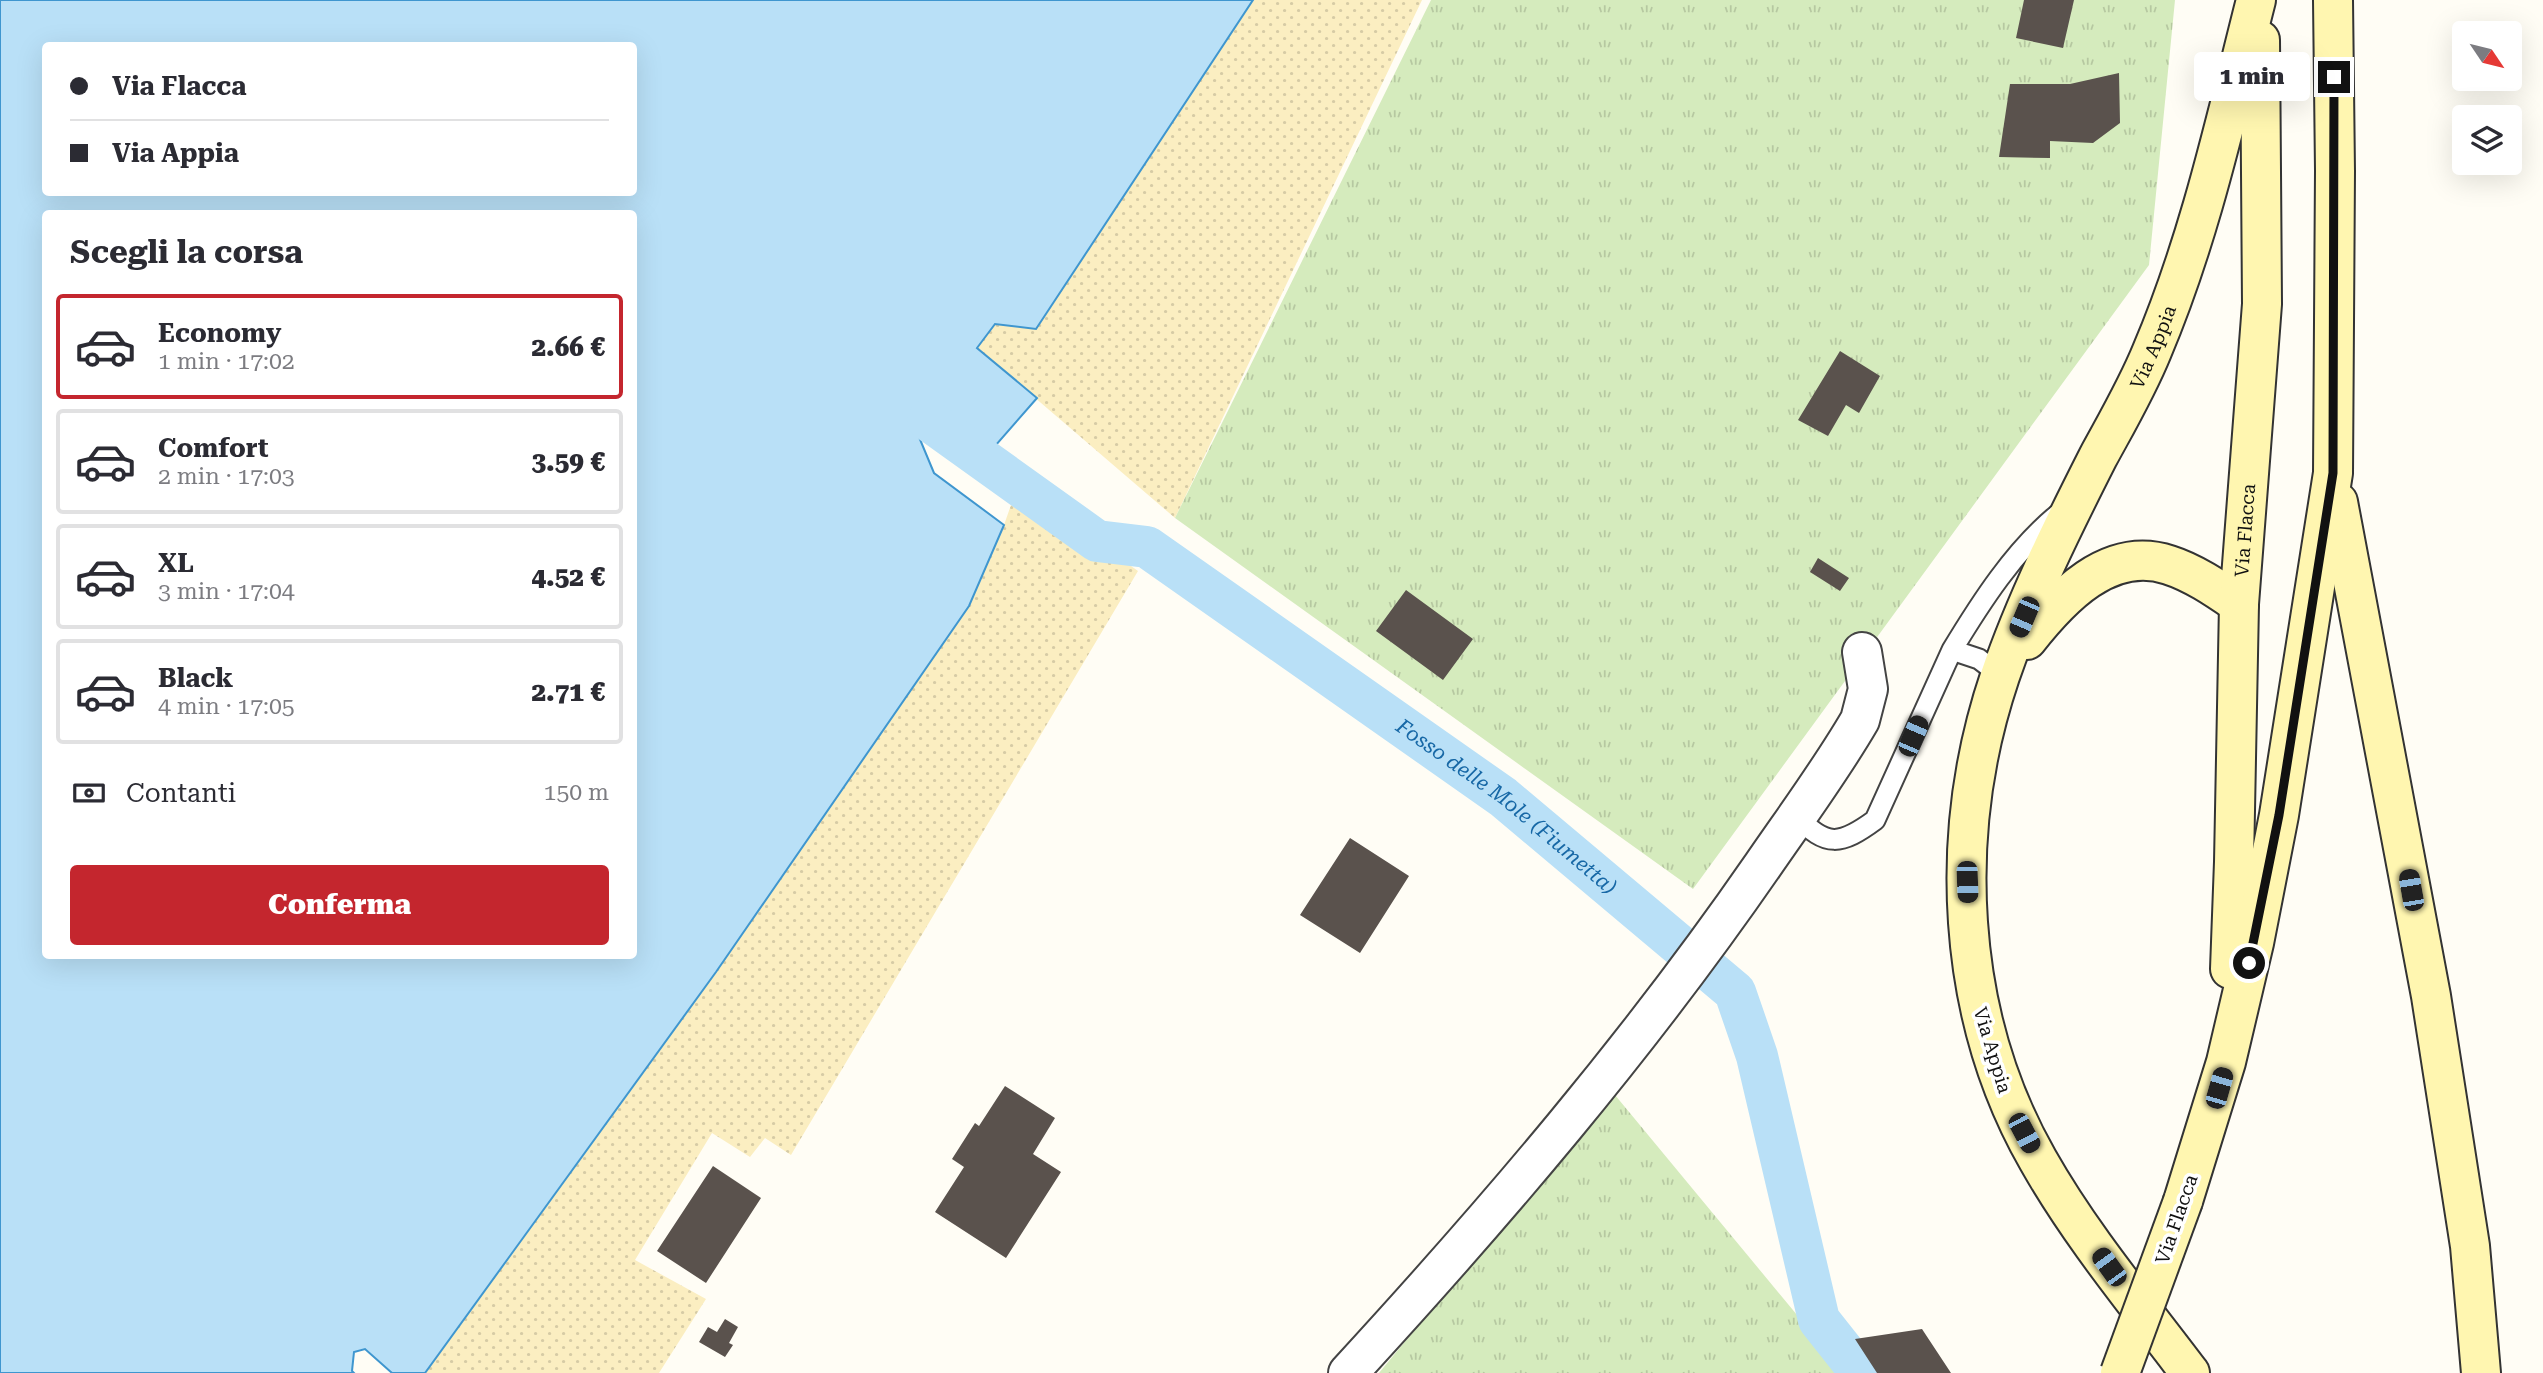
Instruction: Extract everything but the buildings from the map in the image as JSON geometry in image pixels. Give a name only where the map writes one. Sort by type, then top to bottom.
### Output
[{"type":"main road","name":"Via Appia","points":[[2190,1373],[2073,1217],[2038,1161],[2009,1104],[1981,1020],[1973,973],[1969,931],[1968,846],[1975,776],[2000,675],[2077,499],[2143,372],[2175,292],[2203,209],[2258,0]]},
{"type":"main road","name":"Via Flacca","points":[[2226,1062],[2234,862],[2239,604],[2262,304],[2258,0]]},
{"type":"main road","points":[[2333,0],[2333,473],[2433,1010],[2470,1246],[2481,1373]]},
{"type":"main road","name":"Via Flacca","points":[[2120,1373],[2183,1201],[2226,1062],[2254,943],[2279,815],[2333,473]]},
{"type":"main road","name":"Via Appia","points":[[2000,675],[2055,606],[2070,592],[2102,571],[2125,563],[2138,560],[2167,564],[2196,576],[2239,604]]},
{"type":"street","points":[[1348,1373],[1512,1191],[1693,965],[1860,720],[1868,689],[1862,652]]},
{"type":"lane","points":[[1797,816],[1811,831],[1827,840],[1843,840],[1875,820],[1952,650],[1969,622],[2008,567],[2054,518],[2077,499]]},
{"type":"lane","points":[[1952,650],[1979,659],[2000,675]]},
{"type":"sand","points":[[1253,0],[1422,0],[1175,518],[977,348],[995,324],[1036,329]]},
{"type":"sand","points":[[1018,485],[1138,571],[791,1155],[765,1138],[750,1157],[712,1133],[635,1260],[706,1299],[659,1373],[425,1373],[716,972],[969,606]]},
{"type":"green space","points":[[1431,0],[2175,0],[2149,265],[1693,889],[1175,518]]},
{"type":"green space","points":[[1615,1095],[1845,1373],[1379,1373],[1488,1241]]},
{"type":"water","points":[[0,0],[1253,0],[1036,329],[995,324],[977,348],[1037,398],[996,445],[938,405],[919,437],[934,473],[1004,525],[969,606],[716,972],[425,1373],[392,1373],[365,1349],[354,1352],[354,1373],[0,1373]]},
{"type":"waterway","name":"Fosso delle Mole (Fiumetta)","points":[[928,420],[1097,541],[1147,547],[1503,797],[1735,992],[1757,1056],[1819,1320],[1861,1373]]},
{"type":"route","points":[[2249,963],[2279,815],[2333,473],[2334,77]]}]
